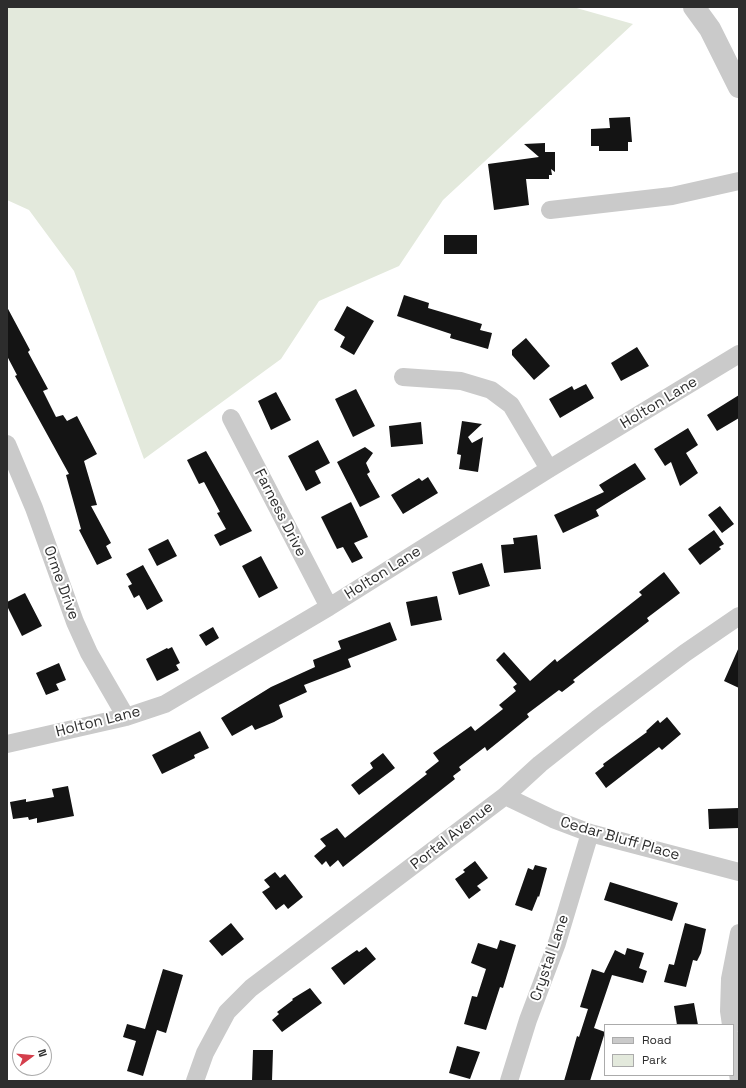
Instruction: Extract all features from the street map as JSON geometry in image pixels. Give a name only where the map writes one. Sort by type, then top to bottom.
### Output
[{"type":"street","points":[[694,7],[710,29],[739,87]]},
{"type":"street","points":[[550,210],[672,196],[739,181]]},
{"type":"street","name":"Holton Lane","points":[[7,744],[126,717],[165,704],[328,607],[739,354]]},
{"type":"street","points":[[404,377],[461,381],[492,390],[511,405],[550,469]]},
{"type":"street","name":"Farness Drive","points":[[231,418],[328,607]]},
{"type":"street","name":"Orme Drive","points":[[7,444],[34,508],[75,622],[89,653],[126,717]]},
{"type":"street","name":"Portal Avenue","points":[[195,1081],[205,1053],[216,1031],[227,1012],[239,999],[506,796],[540,764],[597,719],[685,653],[739,616]]},
{"type":"street","name":"Cedar Bluff Place","points":[[506,796],[553,820],[590,834],[739,872]]},
{"type":"street","name":"Crystal Lane","points":[[509,1081],[528,1020],[558,943],[590,834]]},
{"type":"street","points":[[731,1024],[729,1011],[730,979],[739,933]]},
{"type":"street","points":[[734,1046],[739,1081]]},
{"type":"green space","points":[[7,7],[573,7],[633,24],[443,200],[399,266],[319,301],[281,359],[144,459],[74,271],[29,210],[7,200]]},
{"type":"building","points":[[630,117],[632,142],[628,142],[628,151],[599,151],[599,146],[591,146],[591,129],[610,128],[609,118]]},
{"type":"building","points":[[545,143],[545,152],[555,152],[555,172],[551,169],[552,175],[549,175],[549,179],[526,179],[529,205],[494,210],[488,164],[539,157],[524,144]]},
{"type":"building","points":[[444,235],[477,235],[477,254],[444,254]]},
{"type":"building","points":[[404,295],[429,303],[428,308],[482,324],[480,330],[492,333],[488,349],[450,338],[451,334],[397,316]]},
{"type":"building","points":[[347,306],[374,321],[354,355],[340,347],[345,337],[334,330]]},
{"type":"building","points":[[7,307],[30,350],[28,352],[48,389],[43,391],[56,417],[63,415],[67,421],[77,416],[97,454],[84,461],[97,505],[91,506],[111,543],[106,546],[112,558],[97,565],[79,530],[81,529],[66,475],[69,474],[15,376],[17,375],[7,356]]},
{"type":"building","points":[[526,338],[550,366],[534,380],[512,355],[512,350]]},
{"type":"building","points":[[637,347],[649,366],[621,381],[611,363]]},
{"type":"building","points":[[586,384],[594,398],[560,418],[549,399],[572,386],[574,390]]},
{"type":"building","points":[[356,389],[375,426],[353,437],[335,399]]},
{"type":"building","points":[[276,392],[291,420],[271,430],[258,401]]},
{"type":"building","points":[[739,395],[739,418],[717,431],[707,415]]},
{"type":"building","points":[[462,421],[482,424],[468,437],[472,443],[483,437],[478,472],[459,469],[461,455],[457,454]]},
{"type":"building","points":[[421,422],[423,444],[391,447],[389,426]]},
{"type":"building","points":[[688,428],[698,445],[686,453],[698,473],[680,486],[671,462],[665,466],[654,449]]},
{"type":"building","points":[[318,440],[330,463],[315,471],[321,483],[306,491],[288,456]]},
{"type":"building","points":[[365,447],[373,453],[366,463],[370,472],[367,474],[380,497],[360,507],[337,462]]},
{"type":"building","points":[[206,451],[252,531],[220,546],[214,535],[226,529],[217,513],[220,512],[204,482],[199,484],[187,460]]},
{"type":"building","points":[[635,463],[646,479],[596,510],[599,516],[563,533],[554,515],[604,492],[599,485]]},
{"type":"building","points":[[428,477],[438,493],[403,514],[391,495],[419,478],[422,481]]},
{"type":"building","points":[[351,502],[368,537],[354,543],[363,558],[352,563],[343,547],[337,549],[321,517]]},
{"type":"building","points":[[720,506],[734,524],[722,533],[708,515]]},
{"type":"building","points":[[714,530],[724,544],[719,547],[721,549],[700,565],[688,549]]},
{"type":"building","points":[[537,535],[541,569],[504,573],[501,545],[514,544],[513,538]]},
{"type":"building","points":[[168,539],[177,556],[157,566],[148,549]]},
{"type":"building","points":[[261,556],[278,588],[259,598],[242,566]]},
{"type":"building","points":[[482,563],[490,586],[459,595],[452,572]]},
{"type":"building","points":[[143,565],[163,601],[147,610],[139,595],[134,598],[128,586],[132,584],[126,574]]},
{"type":"building","points":[[664,572],[680,593],[647,618],[649,621],[573,680],[575,682],[562,692],[559,690],[527,714],[529,717],[487,751],[485,747],[459,767],[461,770],[453,776],[455,779],[343,867],[338,860],[330,867],[326,861],[322,865],[314,856],[326,846],[320,839],[337,828],[345,838],[427,774],[425,772],[439,761],[433,753],[471,726],[475,731],[503,709],[499,705],[516,691],[513,687],[517,684],[496,660],[504,652],[530,681],[555,659],[557,662],[642,595],[639,592]]},
{"type":"building","points":[[25,593],[42,626],[22,636],[7,606],[7,602]]},
{"type":"building","points":[[437,596],[442,620],[411,626],[406,602]]},
{"type":"building","points":[[390,622],[397,640],[348,659],[351,667],[304,685],[307,692],[279,705],[283,717],[255,730],[252,725],[232,736],[221,718],[271,687],[315,667],[313,660],[341,649],[338,641]]},
{"type":"building","points":[[213,627],[219,638],[206,646],[199,635]]},
{"type":"building","points":[[172,647],[180,663],[176,665],[179,670],[157,681],[146,659]]},
{"type":"building","points":[[739,647],[739,688],[724,681]]},
{"type":"building","points":[[59,663],[66,680],[56,684],[59,690],[46,695],[36,673]]},
{"type":"building","points":[[667,717],[681,734],[662,750],[659,747],[606,788],[595,773],[604,766],[603,764],[647,732],[646,731],[658,720],[660,723]]},
{"type":"building","points":[[200,731],[209,748],[194,755],[195,758],[162,774],[152,755]]},
{"type":"building","points":[[383,753],[395,768],[359,795],[351,785],[373,768],[370,763]]},
{"type":"building","points":[[68,786],[74,816],[37,823],[37,818],[29,820],[28,817],[13,819],[10,802],[26,799],[26,802],[54,797],[52,789]]},
{"type":"building","points":[[739,808],[739,828],[709,829],[708,809]]},
{"type":"building","points":[[475,861],[488,878],[477,886],[481,890],[469,899],[455,879],[465,872],[463,870]]},
{"type":"building","points":[[535,865],[547,868],[539,897],[538,896],[532,911],[515,905],[528,868],[533,870]]},
{"type":"building","points":[[275,872],[280,878],[285,874],[303,897],[288,909],[284,904],[276,910],[262,892],[270,887],[264,880]]},
{"type":"building","points":[[610,882],[678,903],[672,921],[604,900]]},
{"type":"building","points":[[231,923],[244,939],[222,956],[209,941]]},
{"type":"building","points":[[685,923],[706,929],[701,953],[697,961],[693,960],[686,987],[664,982],[669,964],[674,965]]},
{"type":"building","points":[[500,940],[516,945],[503,988],[500,987],[486,1030],[464,1024],[472,996],[477,997],[486,969],[471,963],[478,943],[497,949]]},
{"type":"building","points":[[366,947],[376,959],[344,985],[331,968],[357,950],[359,952]]},
{"type":"building","points":[[627,948],[644,953],[639,968],[647,971],[643,983],[612,975],[594,1028],[604,1032],[604,1035],[590,1081],[564,1081],[577,1036],[579,1037],[588,1009],[580,1007],[592,969],[604,973],[615,950],[625,955]]},
{"type":"building","points":[[163,969],[183,975],[166,1033],[157,1030],[143,1076],[127,1071],[136,1041],[123,1037],[127,1024],[145,1029]]},
{"type":"building","points":[[310,988],[322,1003],[282,1032],[272,1020],[279,1014],[277,1012],[293,1000],[292,999]]},
{"type":"building","points":[[694,1003],[698,1024],[677,1024],[674,1006]]},
{"type":"building","points":[[457,1046],[480,1052],[470,1079],[449,1073]]},
{"type":"building","points":[[253,1050],[273,1050],[272,1081],[252,1081]]}]
